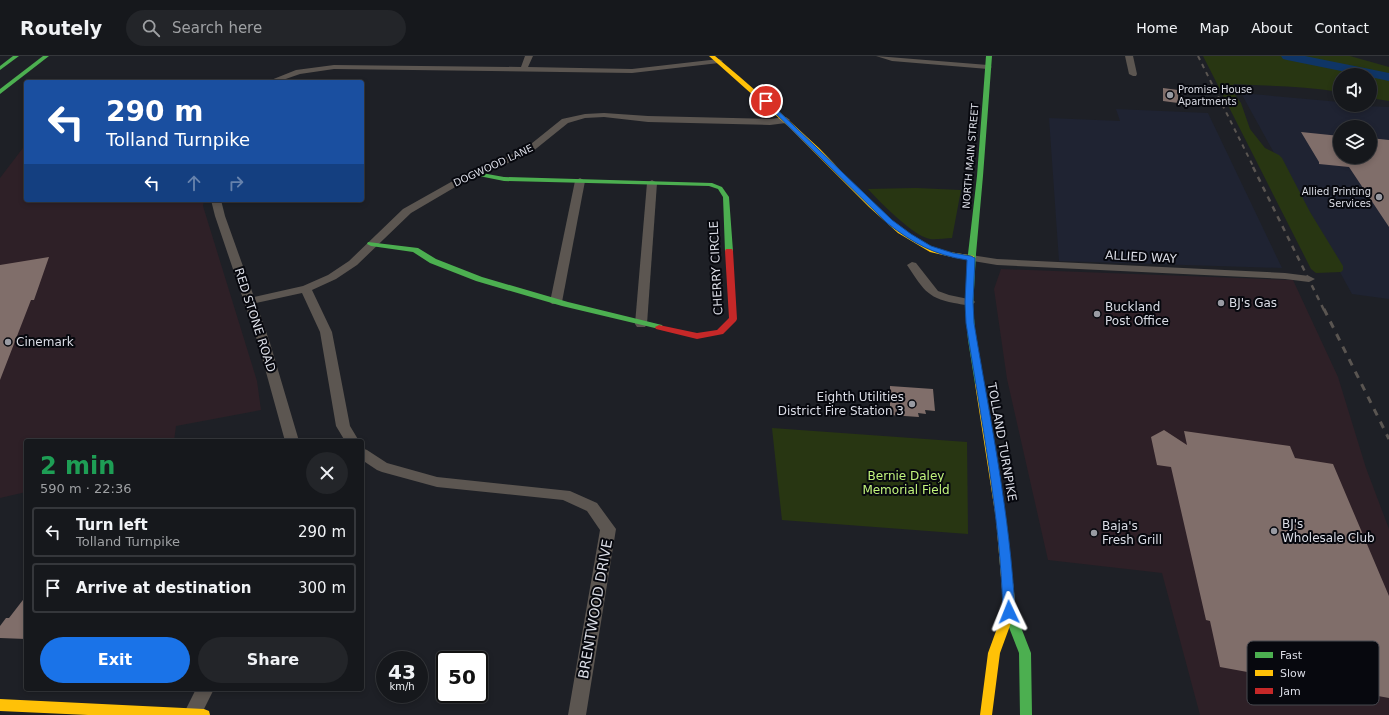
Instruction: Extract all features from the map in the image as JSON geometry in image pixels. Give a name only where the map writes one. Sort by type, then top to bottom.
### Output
[{"type":"main road","points":[[0,68],[16,56]]},
{"type":"main road","name":"NORTH MAIN STREET","points":[[971,258],[980,176],[989,56]]},
{"type":"main road","points":[[28,80],[50,59]]},
{"type":"main road","points":[[2,96],[50,59]]},
{"type":"main road","points":[[715,59],[786,120],[889,221],[928,248],[952,256],[971,258]]},
{"type":"main road","points":[[2,96],[24,83]]},
{"type":"main road","name":"CHERRY CIRCLE","points":[[371,244],[415,250],[433,261],[479,279],[556,302],[641,324],[697,336],[720,332],[733,319],[726,197],[720,188],[710,184],[504,179],[476,174]]},
{"type":"main road","name":"TOLLAND TURNPIKE","points":[[971,258],[969,302],[972,340],[1002,520],[1007,568],[1009,612],[1025,653],[1026,715]]},
{"type":"main road","name":"TOLLAND TURNPIKE","points":[[986,715],[994,653],[1009,612]]},
{"type":"main road","points":[[0,705],[196,715]]},
{"type":"street","points":[[524,69],[529,56]]},
{"type":"street","points":[[880,56],[892,59],[988,67]]},
{"type":"street","points":[[1129,56],[1133,74]]},
{"type":"street","points":[[276,80],[299,72],[335,64],[639,71],[715,59]]},
{"type":"street","name":"DOGWOOD LANE","points":[[249,301],[306,289],[332,278],[353,263],[371,244],[407,211],[454,184],[529,150],[564,121],[585,116],[604,115],[648,120],[770,122],[786,120]]},
{"type":"street","points":[[556,302],[580,181]]},
{"type":"street","points":[[641,324],[652,183]]},
{"type":"street","name":"RED STONE ROAD","points":[[216,202],[264,343],[291,439]]},
{"type":"street","name":"ALLIED WAY","points":[[971,258],[997,262],[1309,278]]},
{"type":"street","points":[[912,265],[934,295],[944,299],[969,302]]},
{"type":"street","points":[[306,289],[326,332],[343,426],[351,439]]},
{"type":"street","name":"BRENTWOOD DRIVE","points":[[364,454],[382,467],[437,482],[565,495],[592,507],[608,530],[576,715]]},
{"type":"street","points":[[196,715],[204,691]]},
{"type":"shaded area","points":[[1241,93],[1333,101],[1333,112],[1377,112],[1377,107],[1389,107],[1389,299],[1352,294]]},
{"type":"shaded area","points":[[1116,109],[1208,113],[1282,268],[1059,261],[1049,118],[1120,121]]},
{"type":"shaded area","points":[[24,147],[24,202],[204,202],[203,206],[257,381],[261,410],[176,426],[174,439],[24,439],[24,492],[0,498],[0,178]]},
{"type":"shaded area","points":[[1001,269],[1293,280],[1338,377],[1366,468],[1389,529],[1389,715],[1200,715],[1162,573],[1048,560],[1007,379],[994,289]]},
{"type":"green space","points":[[1203,56],[1350,56],[1389,67],[1389,101],[1377,99],[1377,68],[1333,68],[1333,91],[1313,88],[1234,84],[1232,87],[1233,92],[1241,103],[1250,129],[1265,148],[1282,158],[1310,212],[1343,266],[1343,270],[1341,272],[1316,273],[1311,269]]},
{"type":"green space","points":[[916,188],[961,190],[952,238],[930,239],[923,237],[897,218],[868,189]]},
{"type":"green space","name":"Bernie Daley Memorial Field","points":[[772,428],[967,442],[968,534],[782,520]]},
{"type":"building","name":"Promise House Apartments","points":[[1163,88],[1178,90],[1178,103],[1163,101]]},
{"type":"building","name":"Allied Printing Services","points":[[1301,132],[1333,135],[1333,164],[1377,164],[1377,139],[1389,140],[1389,227],[1349,167],[1319,164]]},
{"type":"building","name":"Cinemark","points":[[49,257],[34,300],[31,300],[0,380],[0,265]]},
{"type":"building","name":"Eighth Utilities District Fire Station 3","points":[[890,386],[933,389],[935,411],[925,410],[926,414],[918,413],[919,417],[890,415]]},
{"type":"building","name":"BJ's Wholesale Club","points":[[1164,430],[1187,445],[1184,431],[1290,446],[1295,458],[1333,464],[1389,596],[1389,698],[1379,696],[1379,641],[1247,641],[1247,672],[1220,667],[1210,621],[1206,620],[1171,467],[1157,465],[1151,437]]},
{"type":"building","points":[[24,599],[24,639],[0,638],[0,626],[6,618],[9,618]]},
{"type":"waterway","points":[[1287,56],[1389,77]]},
{"type":"railway","points":[[1198,56],[1254,168]]},
{"type":"railway","points":[[1253,167],[1324,310]]},
{"type":"railway","points":[[1324,309],[1389,439]]},
{"type":"traffic: fast","points":[[0,68],[16,56]]},
{"type":"traffic: fast","points":[[0,92],[46,56]]},
{"type":"traffic: fast","points":[[979,384],[972,340],[969,307],[972,254],[980,176],[989,56]]},
{"type":"traffic: fast","points":[[476,174],[504,179],[710,184],[720,188],[726,197],[729,251]]},
{"type":"traffic: fast","points":[[371,244],[415,250],[433,261],[479,279],[565,304],[659,327]]},
{"type":"traffic: fast","points":[[1009,601],[1009,612],[1025,653],[1026,715]]},
{"type":"traffic: slow","points":[[712,56],[779,114],[818,151],[871,206],[901,231],[917,242],[933,250],[971,258]]},
{"type":"traffic: slow","points":[[979,384],[1001,519],[1009,601]]},
{"type":"traffic: slow","points":[[986,715],[994,653],[1009,612]]},
{"type":"traffic: slow","points":[[0,705],[204,715]]},
{"type":"traffic: jam","points":[[659,327],[697,336],[720,332],[733,319],[729,251]]},
{"type":"place","name":"Promise House Apartments","points":[[1170,95]]},
{"type":"place","name":"Allied Printing Services","points":[[1379,197]]},
{"type":"place","name":"BJ's Gas","points":[[1221,303]]},
{"type":"place","name":"Buckland Post Office","points":[[1097,314]]},
{"type":"place","name":"Cinemark","points":[[8,342]]},
{"type":"place","name":"Eighth Utilities District Fire Station 3","points":[[912,404]]},
{"type":"place","name":"BJ's Wholesale Club","points":[[1274,531]]},
{"type":"place","name":"Baja's Fresh Grill","points":[[1094,533]]},
{"type":"route","points":[[766,101],[889,221],[928,248],[952,256],[971,258],[969,286],[970,323],[1002,520],[1007,568],[1009,612]]}]
